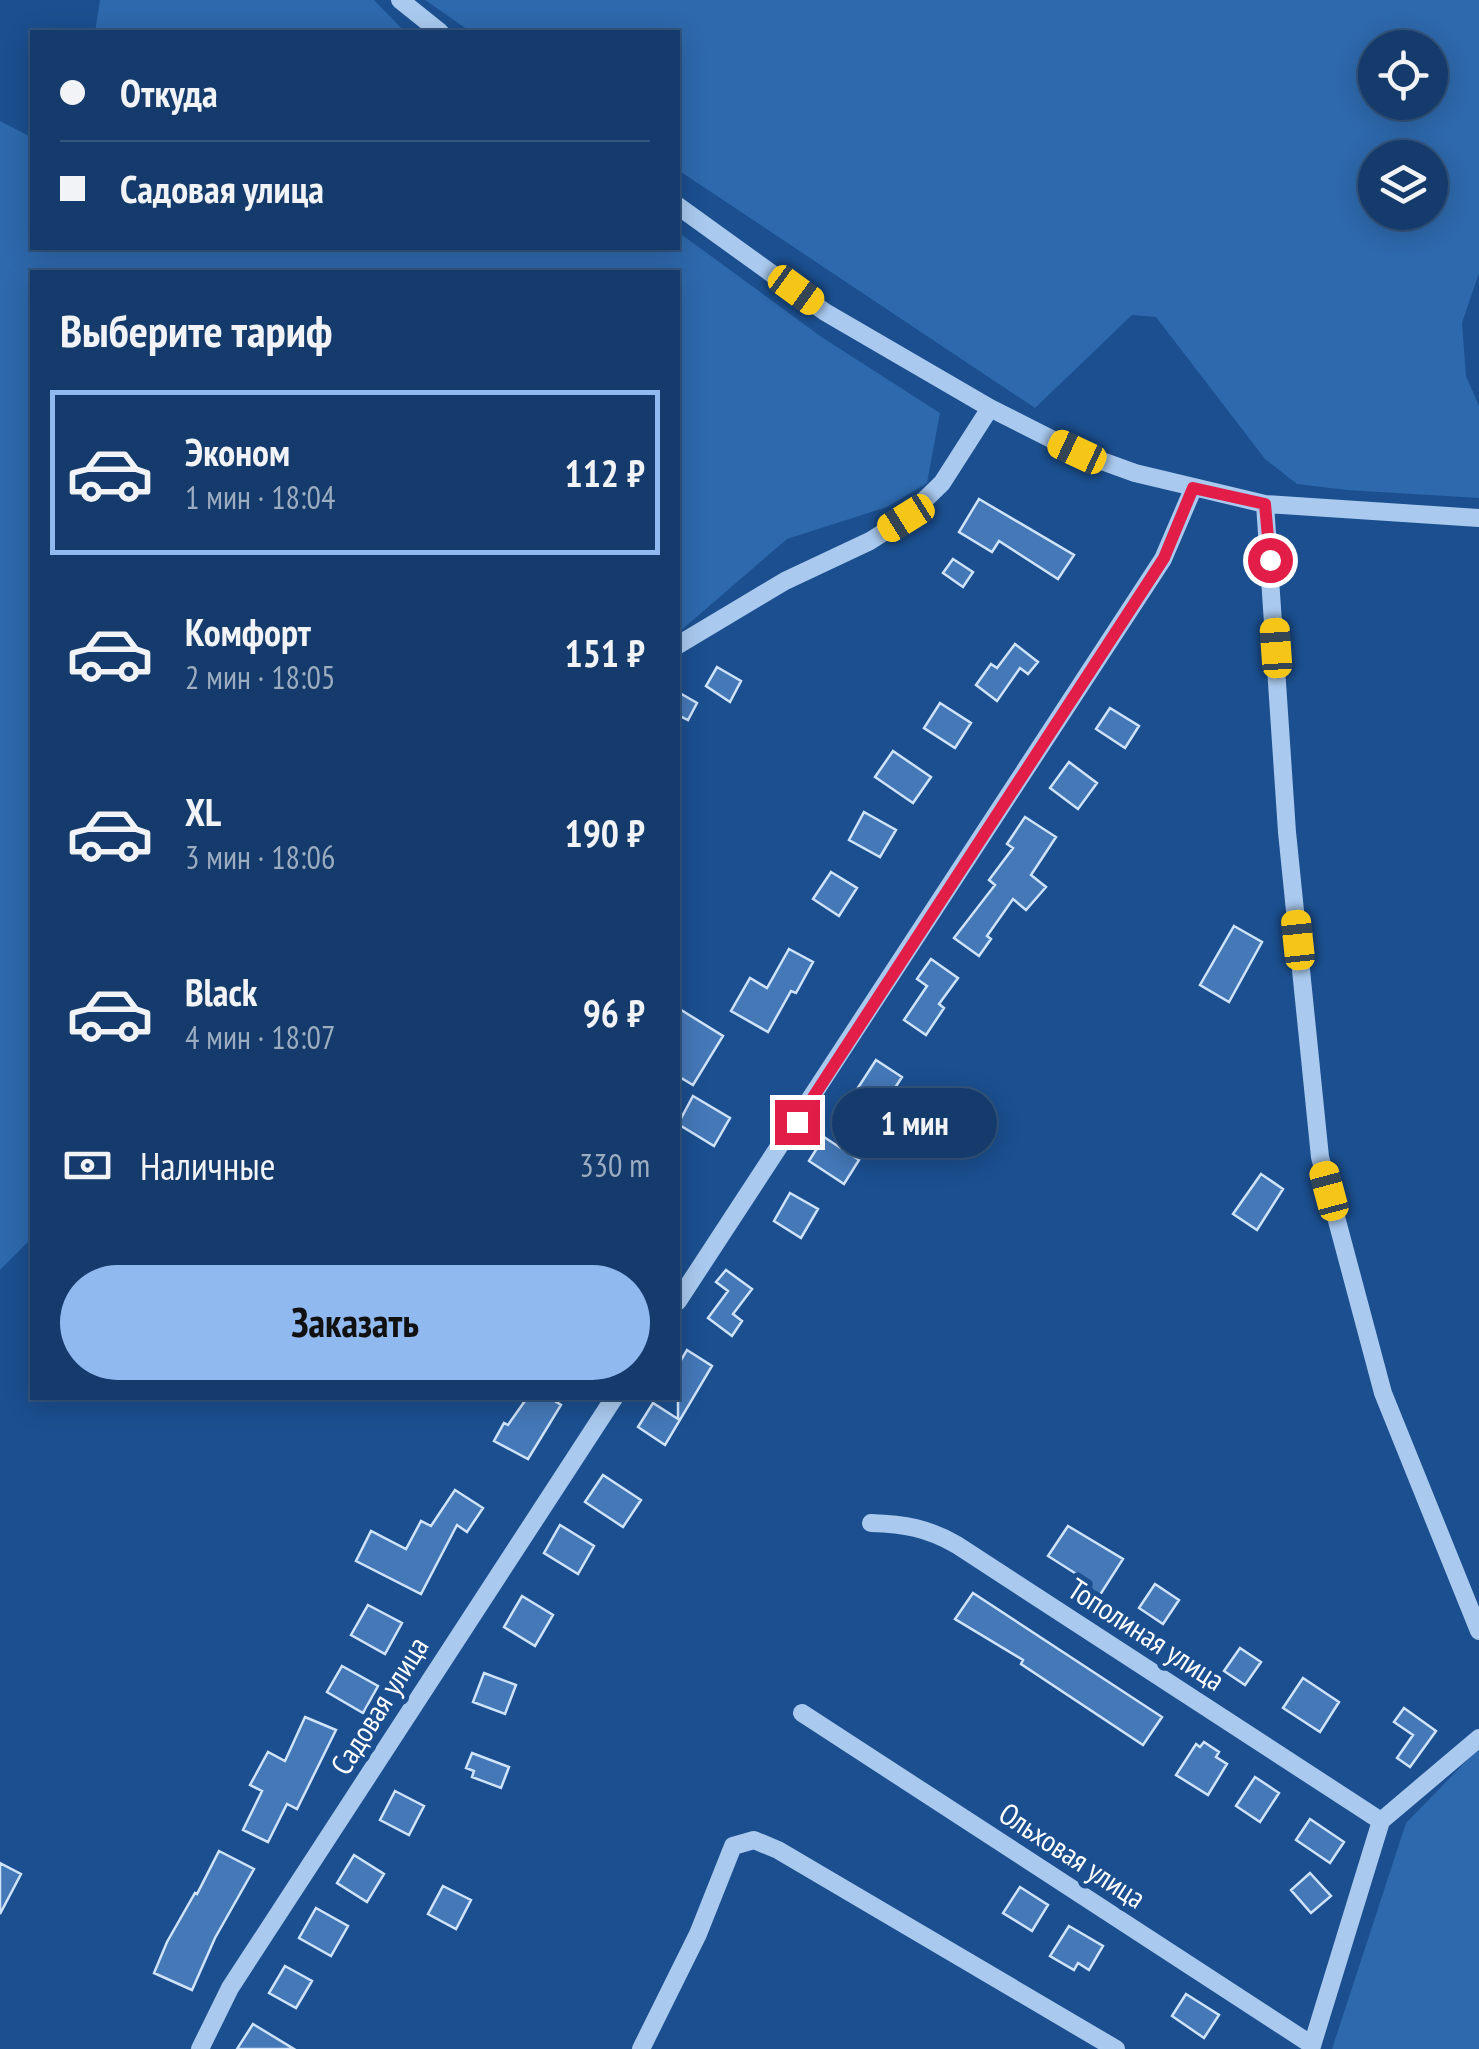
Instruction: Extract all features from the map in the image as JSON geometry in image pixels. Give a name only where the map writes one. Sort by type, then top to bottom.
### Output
[{"type":"street","points":[[400,0],[438,30]]},
{"type":"street","points":[[680,207],[825,312],[990,408],[1077,452],[1135,473],[1265,504],[1479,518]]},
{"type":"street","points":[[680,644],[906,518],[942,482],[990,408]]},
{"type":"street","points":[[680,1298],[1164,558],[1193,488]]},
{"type":"street","points":[[1265,504],[1287,832],[1320,1158],[1383,1393],[1479,1631]]},
{"type":"street","name":"Садовая улица","points":[[200,2049],[230,1988],[613,1400]]},
{"type":"street","name":"Тополиная улица","points":[[871,1523],[908,1524],[931,1530],[957,1545],[1381,1821]]},
{"type":"street","name":"Ольховая улица","points":[[802,1713],[1311,2047]]},
{"type":"street","points":[[1311,2047],[1381,1821],[1479,1738]]},
{"type":"street","points":[[641,2049],[698,1934],[733,1846],[754,1840],[788,1856],[1116,2049]]},
{"type":"shaded area","points":[[100,0],[374,0],[403,30],[95,30]]},
{"type":"shaded area","points":[[425,0],[1479,0],[1479,273],[1462,323],[1466,376],[1479,406],[1479,498],[1297,484],[1265,459],[1156,317],[1132,315],[1035,408],[680,171],[680,30],[468,30]]},
{"type":"shaded area","points":[[0,121],[30,136],[30,250],[680,250],[680,233],[823,338],[940,413],[927,483],[887,507],[787,539],[680,631],[680,270],[30,270],[30,1240],[0,1270]]},
{"type":"shaded area","points":[[1479,1748],[1479,2049],[1332,2049],[1406,1823]]},
{"type":"building","points":[[979,499],[1074,555],[1058,579],[999,541],[992,552],[959,532]]},
{"type":"building","points":[[953,559],[973,572],[963,587],[943,573]]},
{"type":"building","points":[[1015,644],[1038,662],[1028,674],[1020,668],[997,701],[976,685],[991,664],[997,668]]},
{"type":"building","points":[[717,667],[741,681],[730,702],[706,686]]},
{"type":"building","points":[[680,693],[697,703],[688,720],[680,716]]},
{"type":"building","points":[[940,703],[971,723],[955,748],[924,728]]},
{"type":"building","points":[[1110,708],[1139,726],[1125,748],[1096,729]]},
{"type":"building","points":[[893,751],[931,777],[913,803],[875,777]]},
{"type":"building","points":[[1069,762],[1097,783],[1078,809],[1050,788]]},
{"type":"building","points":[[864,812],[896,830],[880,857],[849,840]]},
{"type":"building","points":[[1025,817],[1056,837],[1031,875],[1046,887],[1026,910],[1013,899],[987,936],[991,939],[979,956],[954,938],[995,885],[989,880],[1013,848],[1007,844]]},
{"type":"building","points":[[831,872],[857,888],[839,916],[813,899]]},
{"type":"building","points":[[1234,926],[1262,942],[1229,1002],[1200,985]]},
{"type":"building","points":[[789,949],[813,962],[768,1032],[731,1011],[750,978],[767,988]]},
{"type":"building","points":[[931,959],[958,978],[939,1004],[944,1008],[926,1035],[904,1020],[927,986],[917,979]]},
{"type":"building","points":[[680,1009],[723,1036],[693,1085],[680,1077]]},
{"type":"building","points":[[876,1060],[902,1077],[878,1114],[852,1097]]},
{"type":"building","points":[[693,1096],[730,1118],[714,1146],[680,1125]]},
{"type":"building","points":[[824,1137],[859,1160],[844,1184],[809,1161]]},
{"type":"building","points":[[1261,1174],[1283,1189],[1257,1230],[1233,1214]]},
{"type":"building","points":[[790,1193],[818,1209],[801,1238],[774,1221]]},
{"type":"building","points":[[726,1270],[752,1289],[733,1314],[742,1321],[732,1336],[708,1318],[728,1291],[716,1282]]},
{"type":"building","points":[[687,1350],[712,1366],[665,1445],[638,1427],[653,1403],[678,1419],[680,1362]]},
{"type":"building","points":[[526,1400],[553,1400],[561,1405],[528,1459],[494,1441],[504,1423],[508,1425]]},
{"type":"building","points":[[603,1475],[641,1500],[623,1527],[585,1502]]},
{"type":"building","points":[[455,1490],[483,1508],[467,1532],[457,1525],[421,1594],[356,1561],[371,1531],[406,1549],[421,1521],[431,1526]]},
{"type":"building","points":[[560,1525],[594,1546],[578,1574],[544,1553]]},
{"type":"building","points":[[1068,1526],[1123,1559],[1098,1598],[1084,1589],[1089,1582],[1048,1556]]},
{"type":"building","points":[[1155,1584],[1179,1600],[1163,1624],[1139,1608]]},
{"type":"building","points":[[973,1593],[1162,1717],[1143,1745],[1021,1664],[1023,1660],[955,1619]]},
{"type":"building","points":[[522,1596],[553,1615],[535,1646],[504,1627]]},
{"type":"building","points":[[368,1605],[402,1623],[385,1654],[351,1635]]},
{"type":"building","points":[[1240,1648],[1261,1662],[1245,1685],[1224,1671]]},
{"type":"building","points":[[342,1666],[378,1686],[363,1713],[327,1692]]},
{"type":"building","points":[[484,1673],[516,1685],[505,1714],[473,1702]]},
{"type":"building","points":[[1303,1678],[1339,1702],[1320,1732],[1283,1708]]},
{"type":"building","points":[[1404,1708],[1436,1731],[1410,1767],[1397,1758],[1413,1735],[1394,1722]]},
{"type":"building","points":[[305,1717],[336,1730],[297,1809],[287,1804],[268,1842],[243,1830],[262,1791],[250,1785],[268,1752],[285,1761]]},
{"type":"building","points":[[1204,1742],[1219,1752],[1216,1757],[1227,1764],[1208,1795],[1176,1775],[1196,1744],[1200,1747]]},
{"type":"building","points":[[472,1753],[509,1767],[501,1788],[472,1777],[474,1771],[466,1768]]},
{"type":"building","points":[[1255,1777],[1279,1793],[1260,1822],[1236,1806]]},
{"type":"building","points":[[395,1791],[424,1806],[409,1835],[380,1820]]},
{"type":"building","points":[[1310,1819],[1344,1842],[1330,1863],[1296,1840]]},
{"type":"building","points":[[219,1851],[254,1869],[215,1938],[192,1990],[154,1973],[167,1942]]},
{"type":"building","points":[[354,1855],[384,1874],[367,1902],[337,1883]]},
{"type":"building","points":[[0,1863],[21,1874],[0,1914]]},
{"type":"building","points":[[1310,1873],[1331,1896],[1311,1913],[1291,1890]]},
{"type":"building","points":[[443,1886],[471,1900],[456,1929],[428,1914]]},
{"type":"building","points":[[1020,1887],[1048,1905],[1032,1931],[1003,1913]]},
{"type":"building","points":[[316,1908],[348,1926],[331,1956],[299,1938]]},
{"type":"building","points":[[1069,1926],[1103,1946],[1089,1970],[1078,1963],[1074,1970],[1050,1956]]},
{"type":"building","points":[[285,1966],[312,1981],[296,2008],[269,1993]]},
{"type":"building","points":[[1186,1994],[1219,2015],[1204,2038],[1172,2016]]},
{"type":"building","points":[[253,2024],[294,2049],[237,2049]]},
{"type":"route","points":[[797,1122],[1164,558],[1193,488],[1265,504],[1270,560]]}]
